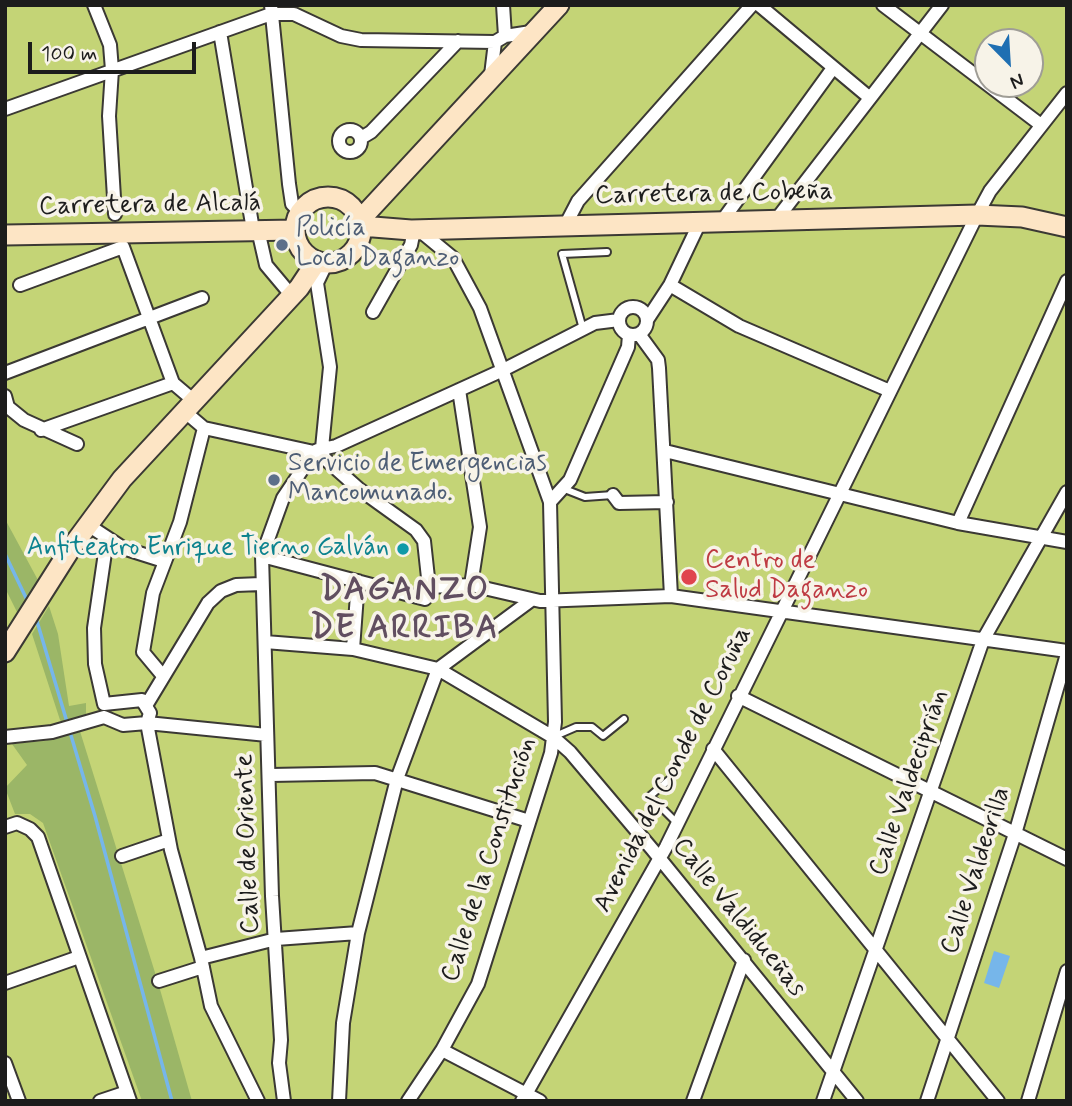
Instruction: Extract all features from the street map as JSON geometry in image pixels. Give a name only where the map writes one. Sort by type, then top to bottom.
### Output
[{"type":"street","points":[[94,5],[110,45],[112,70],[109,116],[115,214]]},
{"type":"street","points":[[489,82],[500,39],[503,5]]},
{"type":"street","points":[[360,223],[559,5]]},
{"type":"street","points":[[566,224],[578,201],[752,5]]},
{"type":"street","points":[[759,5],[870,98]]},
{"type":"street","points":[[883,5],[1041,125]]},
{"type":"street","points":[[776,220],[942,5]]},
{"type":"street","points":[[5,109],[220,32],[271,10],[294,14],[341,36],[361,40],[500,39],[526,35],[537,29]]},
{"type":"street","points":[[271,10],[292,204],[298,221],[301,249],[322,262]]},
{"type":"street","points":[[220,32],[256,230],[266,265],[292,296]]},
{"type":"street","points":[[361,138],[371,132],[458,41]]},
{"type":"street","points":[[722,221],[833,68]]},
{"type":"street","name":"Avenida del Conde de Coruña","points":[[524,1097],[660,858],[976,215],[990,191],[1067,93]]},
{"type":"street","points":[[5,652],[88,525],[122,479],[322,262],[348,256],[360,237],[360,223],[348,203],[327,197],[317,199],[298,221]]},
{"type":"street","points":[[379,202],[385,221],[394,229]]},
{"type":"street","name":"Carretera de Cobeña","points":[[360,223],[416,230],[976,215],[1022,217],[1067,228]]},
{"type":"street","name":"Carretera de Alcalá","points":[[6,231],[256,230],[298,221]]},
{"type":"street","points":[[550,502],[570,480],[634,334],[644,329],[700,222]]},
{"type":"street","points":[[373,312],[411,245],[416,230]]},
{"type":"street","name":"Calle de la Constitución","points":[[408,1101],[442,1049],[478,984],[553,737],[550,502],[480,308],[464,276],[446,252],[416,230]]},
{"type":"street","points":[[20,285],[123,247],[173,383],[204,428],[318,450],[336,446],[459,390],[595,323],[619,320],[627,309],[637,308],[667,289]]},
{"type":"street","points":[[262,556],[425,599],[429,587],[424,541],[416,530],[359,489],[318,450],[330,367],[317,283],[322,262]]},
{"type":"street","points":[[958,523],[1067,281]]},
{"type":"street","points":[[667,289],[739,326],[890,391]]},
{"type":"street","points":[[5,373],[202,298]]},
{"type":"street","points":[[637,308],[645,313],[647,320]]},
{"type":"street","points":[[619,320],[621,329],[634,334],[658,360],[671,596]]},
{"type":"street","points":[[41,430],[173,383]]},
{"type":"street","points":[[459,390],[480,527],[471,585]]},
{"type":"street","points":[[5,396],[8,407],[41,430],[78,444]]},
{"type":"street","points":[[163,676],[143,652],[153,593],[180,522],[204,428]]},
{"type":"street","name":"Calle de Oriente","points":[[284,1101],[279,1063],[281,1040],[262,556],[283,498],[318,450]]},
{"type":"street","points":[[665,451],[958,523],[1067,542]]},
{"type":"street","name":"Calle Valdeciprián","points":[[823,1101],[983,640],[1067,492]]},
{"type":"street","points":[[613,495],[619,503],[667,502]]},
{"type":"street","points":[[88,525],[123,548],[164,561]]},
{"type":"street","points":[[107,538],[94,628],[95,664],[104,711],[114,724],[140,726],[147,723],[267,735]]},
{"type":"street","points":[[354,649],[358,581]]},
{"type":"street","points":[[147,704],[208,603],[221,591],[236,585],[261,584]]},
{"type":"street","points":[[429,587],[471,585],[530,601],[671,596],[1067,652]]},
{"type":"street","points":[[339,1101],[343,1023],[358,933],[397,779],[438,669],[530,601]]},
{"type":"street","name":"Calle Valdidueñas","points":[[265,642],[354,649],[438,669],[553,737],[570,752],[660,858],[857,1101]]},
{"type":"street","name":"Calle Valdeorilla","points":[[927,1101],[1015,834],[1067,652]]},
{"type":"street","points":[[738,696],[1067,859]]},
{"type":"street","points":[[5,737],[52,732],[79,725],[126,700],[142,700],[147,704],[150,713],[147,723],[169,840],[211,1006],[258,1101]]},
{"type":"street","points":[[713,749],[876,954],[998,1101]]},
{"type":"street","points":[[271,775],[366,773],[397,779],[529,821]]},
{"type":"street","points":[[5,827],[17,823],[30,828],[38,837],[128,1096],[100,1101]]},
{"type":"street","points":[[122,856],[169,840]]},
{"type":"street","points":[[159,981],[202,962],[276,939],[358,933]]},
{"type":"street","points":[[5,983],[79,957]]},
{"type":"street","points":[[693,1101],[744,960]]},
{"type":"street","points":[[1028,1101],[1067,971]]},
{"type":"street","points":[[442,1049],[524,1097],[540,1101]]},
{"type":"street","points":[[5,1063],[19,1101]]},
{"type":"lane","points":[[583,329],[562,254],[607,252]]},
{"type":"lane","points":[[562,488],[585,497],[613,495]]},
{"type":"lane","points":[[553,737],[576,727],[592,727],[603,736],[624,719]]},
{"type":"lane","points":[[670,779],[650,796],[677,823]]},
{"type":"green space","points":[[5,5],[1067,5],[1067,1101],[5,1101]]},
{"type":"green space","points":[[5,519],[39,582],[19,616],[5,588]]},
{"type":"green space","points":[[49,606],[58,634],[69,706],[86,703],[86,716],[65,726],[60,720],[32,634]]},
{"type":"green space","points":[[79,728],[192,1101],[142,1101],[43,823],[30,814],[15,814],[5,788],[27,765],[12,744],[45,741]]},
{"type":"water","points":[[994,951],[1010,956],[999,988],[984,983]]},
{"type":"waterway","points":[[5,554],[28,602]]},
{"type":"waterway","points":[[36,618],[95,816],[172,1101]]},
{"type":"place","name":"Policía Local Daganzo","points":[[282,245]]},
{"type":"place","name":"Servicio de Emergencias Mancomunado.","points":[[274,480]]},
{"type":"place","name":"Anfiteatro Enrique Tierno Galván","points":[[403,549]]},
{"type":"place","name":"Centro de Salud Daganzo","points":[[689,577]]},
{"type":"district","name":"DAGANZO DE ARRIBA","points":[[405,611]]}]
